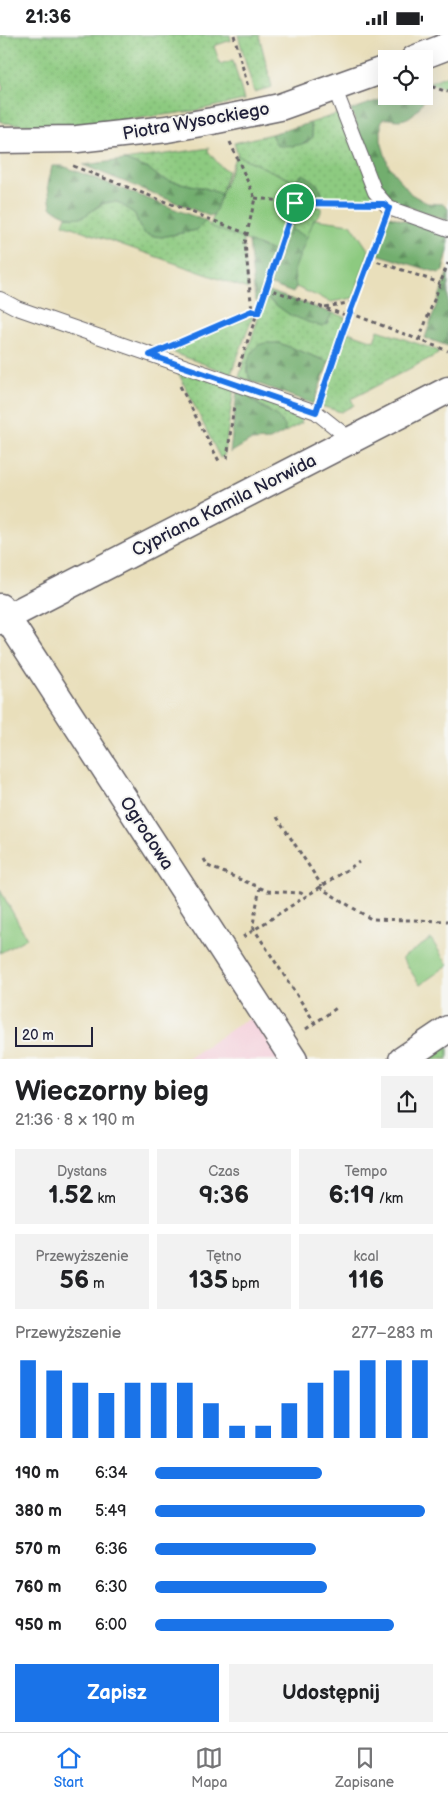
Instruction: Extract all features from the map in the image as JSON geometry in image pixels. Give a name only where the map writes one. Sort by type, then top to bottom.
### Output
[{"type":"street","points":[[433,52],[448,47]]},
{"type":"street","name":"Piotra Wysockiego","points":[[0,140],[77,139],[167,129],[280,107],[378,72]]},
{"type":"street","name":"Cypriana Kamila Norwida","points":[[2,615],[448,390]]},
{"type":"street","name":"Ogrodowa","points":[[2,615],[294,1059]]},
{"type":"street","points":[[402,1059],[448,1029]]},
{"type":"lane","points":[[334,87],[375,193],[387,206],[448,229]]},
{"type":"lane","points":[[0,299],[17,309],[316,412],[351,440]]},
{"type":"path","points":[[234,35],[255,112]]},
{"type":"path","points":[[433,87],[448,92]]},
{"type":"path","points":[[229,139],[235,156],[256,198],[245,243],[252,311]]},
{"type":"path","points":[[72,166],[248,234]]},
{"type":"path","points":[[256,198],[295,203],[387,206],[316,412]]},
{"type":"path","points":[[227,459],[235,384],[295,203]]},
{"type":"path","points":[[370,259],[440,283]]},
{"type":"path","points":[[419,340],[448,263]]},
{"type":"path","points":[[266,288],[349,315],[448,351]]},
{"type":"path","points":[[324,308],[354,302]]},
{"type":"path","points":[[150,355],[252,311],[258,313]]},
{"type":"path","points":[[168,361],[220,463]]},
{"type":"path","points":[[277,817],[320,887],[371,919],[448,921]]},
{"type":"path","points":[[204,859],[208,866],[268,891],[301,893],[305,896]]},
{"type":"path","points":[[243,937],[359,861]]},
{"type":"path","points":[[260,887],[253,924],[254,929],[315,1023]]},
{"type":"path","points":[[304,1030],[338,1007]]},
{"type":"shaded area","points":[[253,1018],[279,1059],[187,1059],[246,1020]]},
{"type":"green space","points":[[0,35],[230,35],[231,40],[214,46],[220,64],[233,60],[244,100],[194,111],[126,120],[49,127],[4,123],[0,121],[0,91],[3,90],[0,77]]},
{"type":"green space","points":[[238,35],[259,35],[272,87],[254,92]]},
{"type":"green space","points":[[448,75],[448,89],[433,85],[433,81]]},
{"type":"green space","points":[[378,100],[378,105],[421,105],[410,117],[405,119],[383,119],[381,123],[381,141],[388,164],[411,194],[427,203],[444,204],[448,209],[448,221],[395,202],[380,182],[374,170],[351,110]]},
{"type":"green space","points":[[340,113],[376,201],[322,200],[320,188],[314,181],[303,174],[294,181],[238,156],[234,143],[271,134],[278,146],[313,137],[310,123]]},
{"type":"green space","points":[[310,123],[313,137],[305,143],[292,146],[277,146],[271,134]]},
{"type":"green space","points":[[209,148],[208,151],[221,167],[228,171],[221,194],[205,188],[159,177],[149,169],[124,160]]},
{"type":"green space","points":[[236,155],[304,186],[281,254],[210,226]]},
{"type":"green space","points":[[124,160],[149,169],[159,177],[205,188],[221,194],[214,216],[209,216],[83,165]]},
{"type":"green space","points":[[52,166],[63,166],[206,221],[197,230],[161,237],[144,233],[139,226],[135,214],[118,202],[108,202],[100,205],[82,217],[65,215],[51,207],[48,185]]},
{"type":"green space","points":[[303,174],[319,188],[322,200],[301,198],[304,186],[294,181]]},
{"type":"green space","points":[[112,201],[118,202],[135,214],[139,226],[144,233],[153,236],[173,235],[197,230],[206,221],[210,226],[243,239],[248,289],[63,224],[66,216],[79,217]]},
{"type":"green space","points":[[298,207],[321,207],[321,212],[314,220],[306,240],[303,235],[290,229]]},
{"type":"green space","points":[[390,216],[448,235],[448,250],[443,271],[439,273],[377,254],[375,251],[386,219]]},
{"type":"green space","points":[[314,219],[351,224],[369,251],[353,298],[331,302],[296,287],[294,271]]},
{"type":"green space","points":[[290,229],[303,235],[306,240],[294,271],[296,287],[293,293],[269,284]]},
{"type":"green space","points":[[249,241],[276,252],[257,302],[255,300]]},
{"type":"green space","points":[[448,271],[448,346],[425,338]]},
{"type":"green space","points":[[268,291],[332,313],[327,323],[323,326],[313,324],[290,315],[265,297]]},
{"type":"green space","points":[[265,297],[290,315],[305,320],[327,323],[332,313],[346,317],[329,362],[279,343],[248,376],[251,381],[239,377]]},
{"type":"green space","points":[[253,316],[231,374],[174,353],[173,347]]},
{"type":"green space","points":[[378,330],[439,351],[438,354],[351,399],[354,405],[341,412],[321,406],[348,332],[374,341]]},
{"type":"green space","points":[[279,343],[329,362],[313,404],[251,381],[248,362],[258,345]]},
{"type":"green space","points":[[176,368],[234,389],[224,456],[220,458]]},
{"type":"green space","points":[[237,390],[246,393],[254,402],[278,417],[285,426],[285,432],[270,440],[250,441],[230,453]]},
{"type":"green space","points":[[246,393],[298,412],[302,423],[285,432],[283,425],[275,415],[256,403]]},
{"type":"green space","points":[[0,890],[27,938],[0,953]]},
{"type":"green space","points":[[431,939],[448,965],[420,985],[402,958]]},
{"type":"green space","points":[[448,1036],[448,1059],[412,1059]]},
{"type":"route","points":[[295,203],[384,204],[389,208],[343,331],[316,412],[150,355],[252,311],[258,313],[295,203]]}]
